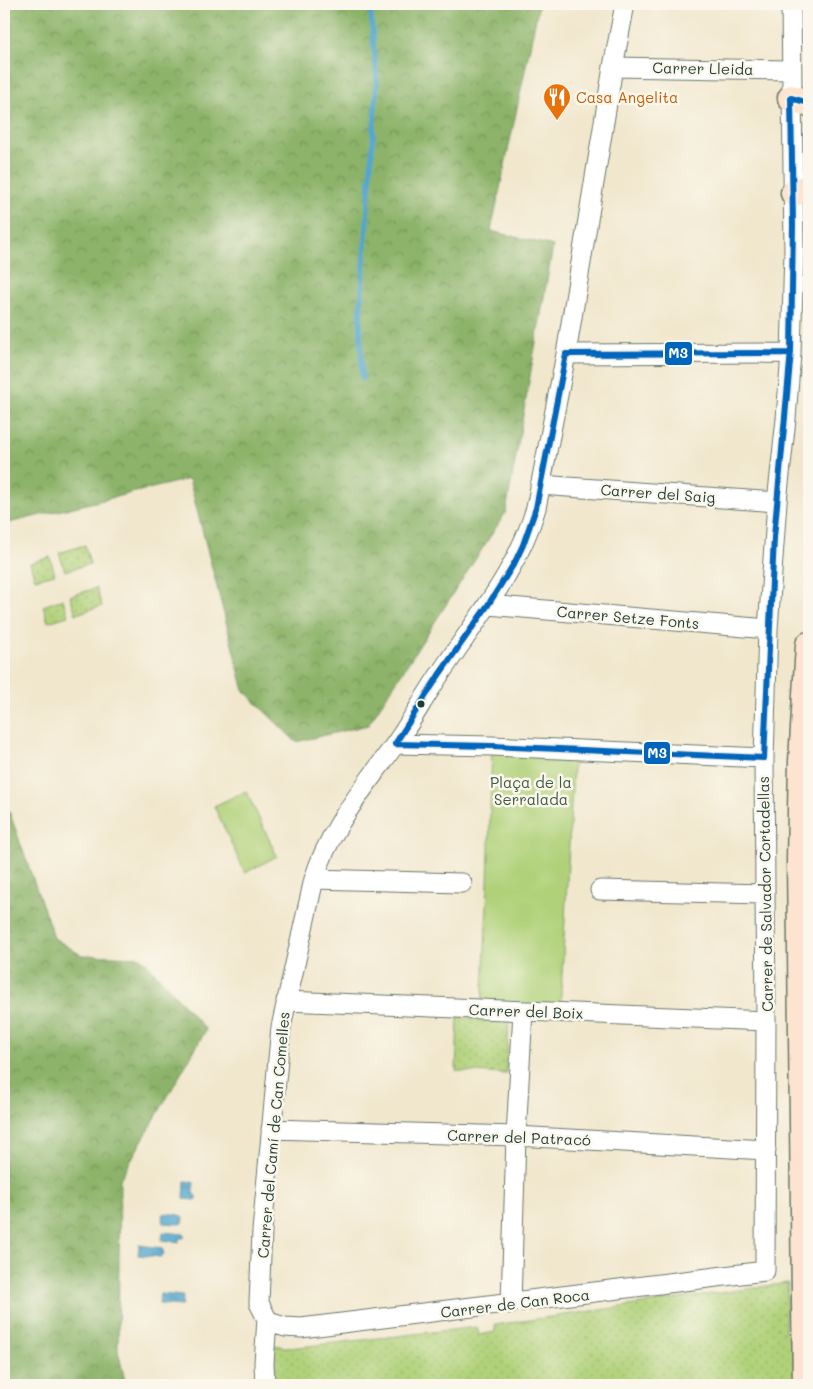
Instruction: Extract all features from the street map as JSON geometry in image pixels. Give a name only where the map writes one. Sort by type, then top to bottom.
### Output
[{"type":"street","name":"Carrer del Camí de Can Comelles","points":[[267,1319],[259,1303],[262,1231],[278,1053],[286,1001],[314,879],[326,846],[335,830],[356,797],[396,744],[439,675],[488,605],[515,562],[536,508],[566,354],[625,4]]},
{"type":"street","name":"Carrer de Salvador Cortadellas","points":[[765,1271],[764,758],[768,629],[776,502],[786,419],[802,190],[800,100],[792,70],[791,4]]},
{"type":"street","name":"Carrer Lleida","points":[[613,67],[792,70]]},
{"type":"street","points":[[566,354],[791,353]]},
{"type":"street","name":"Carrer del Saig","points":[[540,484],[776,502]]},
{"type":"street","name":"Carrer Setze Fonts","points":[[488,605],[768,629]]},
{"type":"street","points":[[806,1385],[800,860],[802,761],[809,645]]},
{"type":"street","points":[[396,744],[492,746],[764,758]]},
{"type":"street","points":[[314,879],[462,883]]},
{"type":"street","points":[[600,890],[764,894]]},
{"type":"street","name":"Carrer del Boix","points":[[286,1001],[766,1021]]},
{"type":"street","points":[[511,1304],[516,1136],[523,1011]]},
{"type":"street","name":"Carrer del Patracó","points":[[271,1129],[516,1136],[766,1150]]},
{"type":"street","name":"Carrer de Can Roca","points":[[267,1319],[285,1327],[301,1328],[511,1304],[765,1271]]},
{"type":"street","points":[[265,1385],[264,1357],[267,1319]]},
{"type":"green space","points":[[4,4],[539,4],[491,231],[553,246],[506,512],[368,725],[296,742],[244,691],[189,479],[4,524]]},
{"type":"green space","points":[[85,545],[90,564],[65,571],[59,553]]},
{"type":"green space","points":[[50,557],[55,574],[35,579],[30,563]]},
{"type":"green space","points":[[96,588],[102,606],[76,614],[70,596]]},
{"type":"green space","points":[[63,599],[68,616],[48,622],[43,606]]},
{"type":"green space","name":"Plaça de la Serralada","points":[[492,746],[574,750],[560,1012],[482,1009]]},
{"type":"green space","points":[[246,791],[277,856],[245,873],[214,806]]},
{"type":"green space","points":[[4,797],[54,938],[81,955],[141,957],[206,1030],[120,1179],[118,1351],[126,1385],[4,1385]]},
{"type":"green space","points":[[458,1017],[509,1020],[506,1074],[456,1071]]},
{"type":"green space","points":[[788,1283],[785,1330],[795,1340],[796,1385],[272,1385],[268,1352],[275,1345],[290,1348],[477,1327],[479,1335],[495,1332],[495,1325]]},
{"type":"water","points":[[185,1181],[194,1182],[193,1193],[196,1196],[196,1200],[184,1199]]},
{"type":"water","points":[[164,1213],[184,1217],[183,1223],[163,1223],[162,1215]]},
{"type":"water","points":[[163,1232],[184,1234],[184,1238],[179,1238],[179,1242],[162,1240]]},
{"type":"water","points":[[139,1245],[162,1248],[164,1254],[161,1257],[138,1255]]},
{"type":"water","points":[[160,1294],[183,1296],[182,1306],[159,1304]]},
{"type":"waterway","points":[[362,379],[360,318],[377,82],[370,4]]},
{"type":"transit line","name":"M3","points":[[395,744],[492,746],[764,758],[774,537],[791,351],[793,225],[791,98],[809,103]]},
{"type":"transit line","name":"M3","points":[[566,354],[791,353]]},
{"type":"transit line","name":"M3","points":[[395,744],[439,675],[488,605],[515,562],[523,545],[536,508],[566,354]]},
{"type":"place","name":"Casa Angelita","points":[[557,121]]}]
